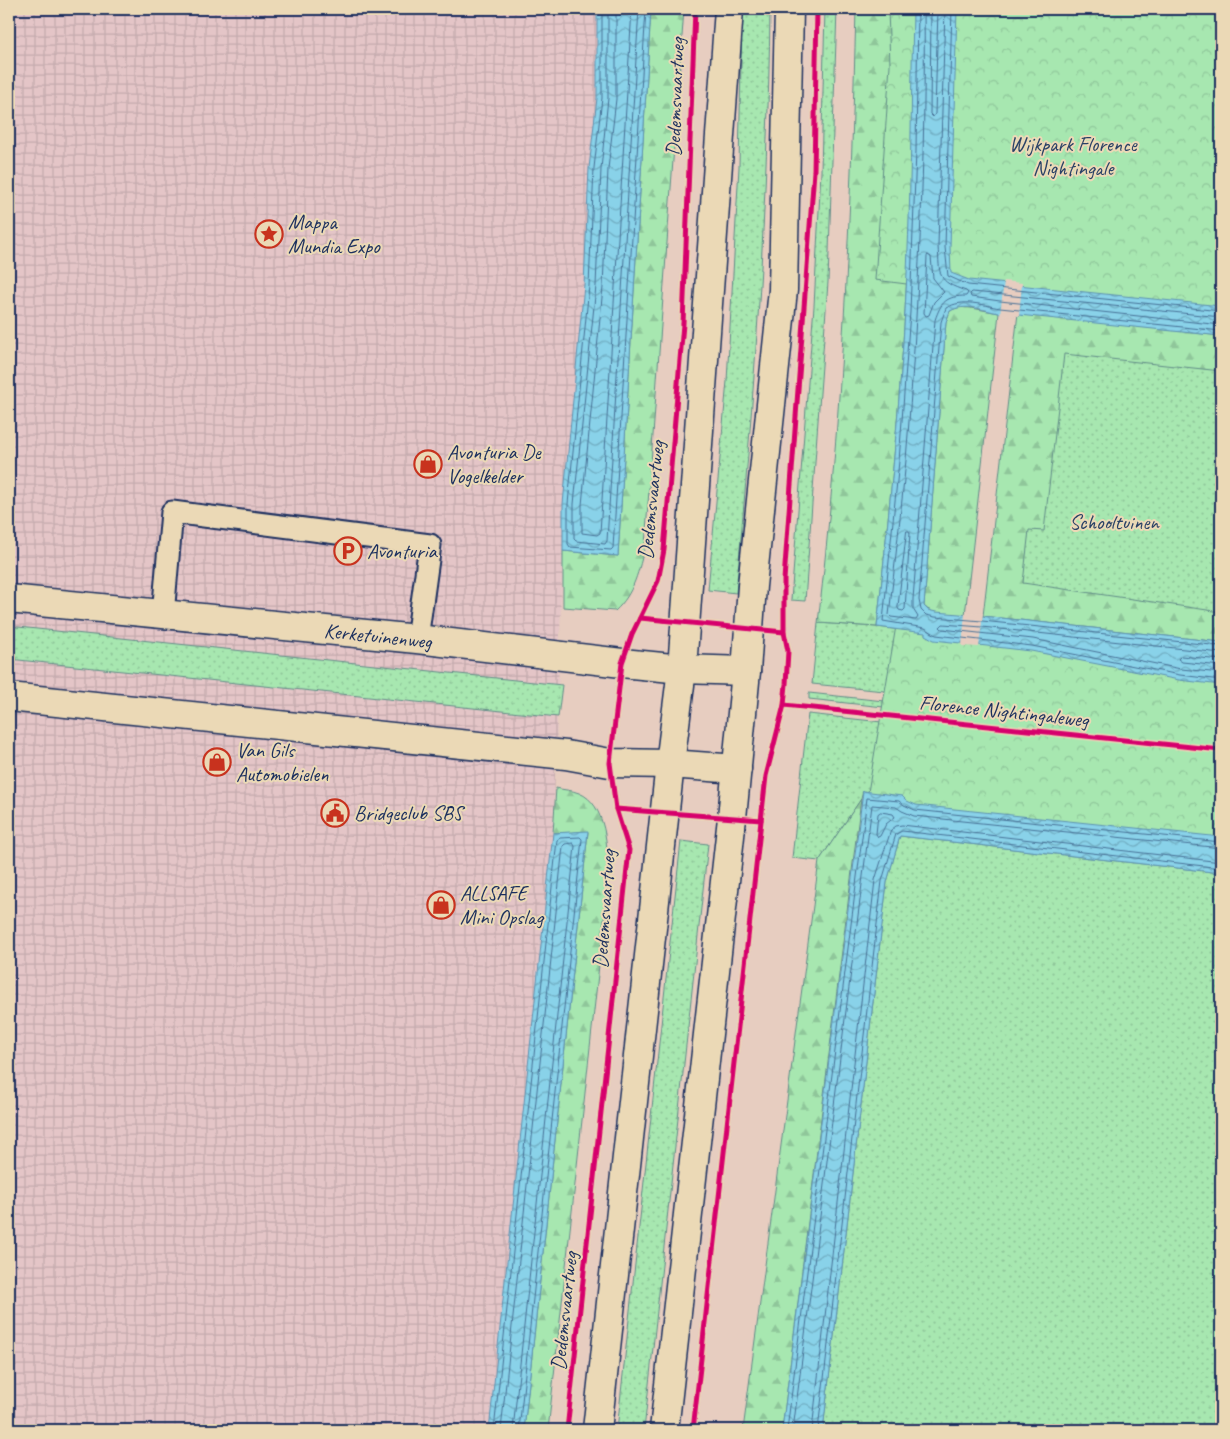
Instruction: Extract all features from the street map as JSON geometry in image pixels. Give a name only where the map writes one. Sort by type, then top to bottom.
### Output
[{"type":"main road","name":"Dedemsvaartweg","points":[[597,1430],[682,669],[729,9]]},
{"type":"main road","points":[[664,1430],[737,768],[752,586],[783,290],[789,9]]},
{"type":"main road","name":"Kerketuinenweg","points":[[9,599],[417,639],[558,657],[682,669],[746,671]]},
{"type":"main road","points":[[9,697],[566,756],[610,763],[737,768]]},
{"type":"lane","points":[[163,615],[172,512],[430,545],[417,639]]},
{"type":"shaded area","points":[[9,9],[638,9],[563,551],[553,833],[489,1430],[9,1430]]},
{"type":"green space","points":[[651,9],[684,9],[645,545],[638,572],[631,589],[615,611],[563,607],[563,551],[618,556]]},
{"type":"green space","points":[[742,9],[770,9],[769,82],[759,301],[736,593],[708,590],[727,381],[739,167]]},
{"type":"green space","points":[[825,9],[837,9],[828,282],[805,601],[791,600],[814,306],[821,172]]},
{"type":"green space","points":[[856,9],[913,9],[910,197],[903,350],[877,627],[818,623],[833,470],[844,316]]},
{"type":"green space","name":"Wijkpark Florence Nightingale","points":[[888,9],[1221,9],[1221,324],[875,280],[890,65]]},
{"type":"green space","points":[[958,307],[999,313],[965,615],[938,613],[924,606],[946,322],[950,311]]},
{"type":"green space","points":[[1018,313],[1221,336],[1221,371],[1064,354],[1044,531],[1029,530],[1023,583],[1221,612],[1221,642],[983,616]]},
{"type":"green space","name":"Schooltuinen","points":[[1027,315],[1221,336],[1221,642],[992,617]]},
{"type":"green space","points":[[897,620],[1221,653],[1221,858],[864,816]]},
{"type":"green space","points":[[818,623],[877,627],[925,633],[957,698],[812,684]]},
{"type":"green space","points":[[9,626],[562,685],[558,717],[9,659]]},
{"type":"green space","points":[[809,693],[1221,737],[1221,743],[809,699]]},
{"type":"green space","points":[[808,714],[1221,759],[1221,837],[863,791],[861,799],[819,861],[792,858]]},
{"type":"green space","points":[[556,788],[579,793],[595,807],[604,828],[609,874],[548,1430],[524,1430],[588,832],[553,833]]},
{"type":"green space","points":[[861,799],[782,1430],[743,1430],[819,861]]},
{"type":"green space","points":[[900,836],[1221,873],[1221,1430],[823,1430],[887,882]]},
{"type":"green space","points":[[681,841],[708,844],[644,1430],[617,1430]]},
{"type":"water","points":[[597,9],[651,9],[618,556],[563,551],[563,504],[584,285],[589,168],[597,98]]},
{"type":"water","points":[[913,9],[957,9],[950,247],[951,273],[969,280],[1221,306],[1221,336],[999,313],[974,308],[950,311],[946,322],[924,606],[928,610],[936,612],[1221,642],[1221,685],[1179,680],[1031,651],[934,640],[925,635],[925,633],[877,627],[903,350],[910,197]]},
{"type":"water","points":[[863,791],[902,796],[907,801],[916,805],[1221,837],[1221,873],[900,836],[887,882],[823,1430],[782,1430]]},
{"type":"water","points":[[588,831],[524,1430],[489,1430],[553,833]]},
{"type":"pier","points":[[1004,281],[1022,283],[1019,316],[1000,315]]},
{"type":"pier","points":[[965,613],[983,613],[979,647],[962,646]]},
{"type":"cycle path","points":[[567,1430],[629,850],[616,809],[610,763],[622,663],[632,634],[658,581],[664,550],[683,324],[695,9]]},
{"type":"cycle path","points":[[693,1430],[766,776],[784,705],[786,684],[788,651],[784,632],[784,580],[814,171],[817,9]]},
{"type":"cycle path","points":[[640,618],[784,632]]},
{"type":"cycle path","name":"Florence Nightingaleweg","points":[[784,705],[1221,750]]},
{"type":"cycle path","points":[[616,809],[761,820]]},
{"type":"place","name":"Mappa Mundia Expo","points":[[269,234]]},
{"type":"place","name":"Avonturia De Vogelkelder","points":[[428,464]]},
{"type":"place","name":"Avonturia","points":[[348,551]]},
{"type":"place","name":"Van Gils Automobielen","points":[[217,762]]},
{"type":"place","name":"Bridgeclub SBS","points":[[335,813]]},
{"type":"place","name":"ALLSAFE Mini Opslag","points":[[441,905]]}]
